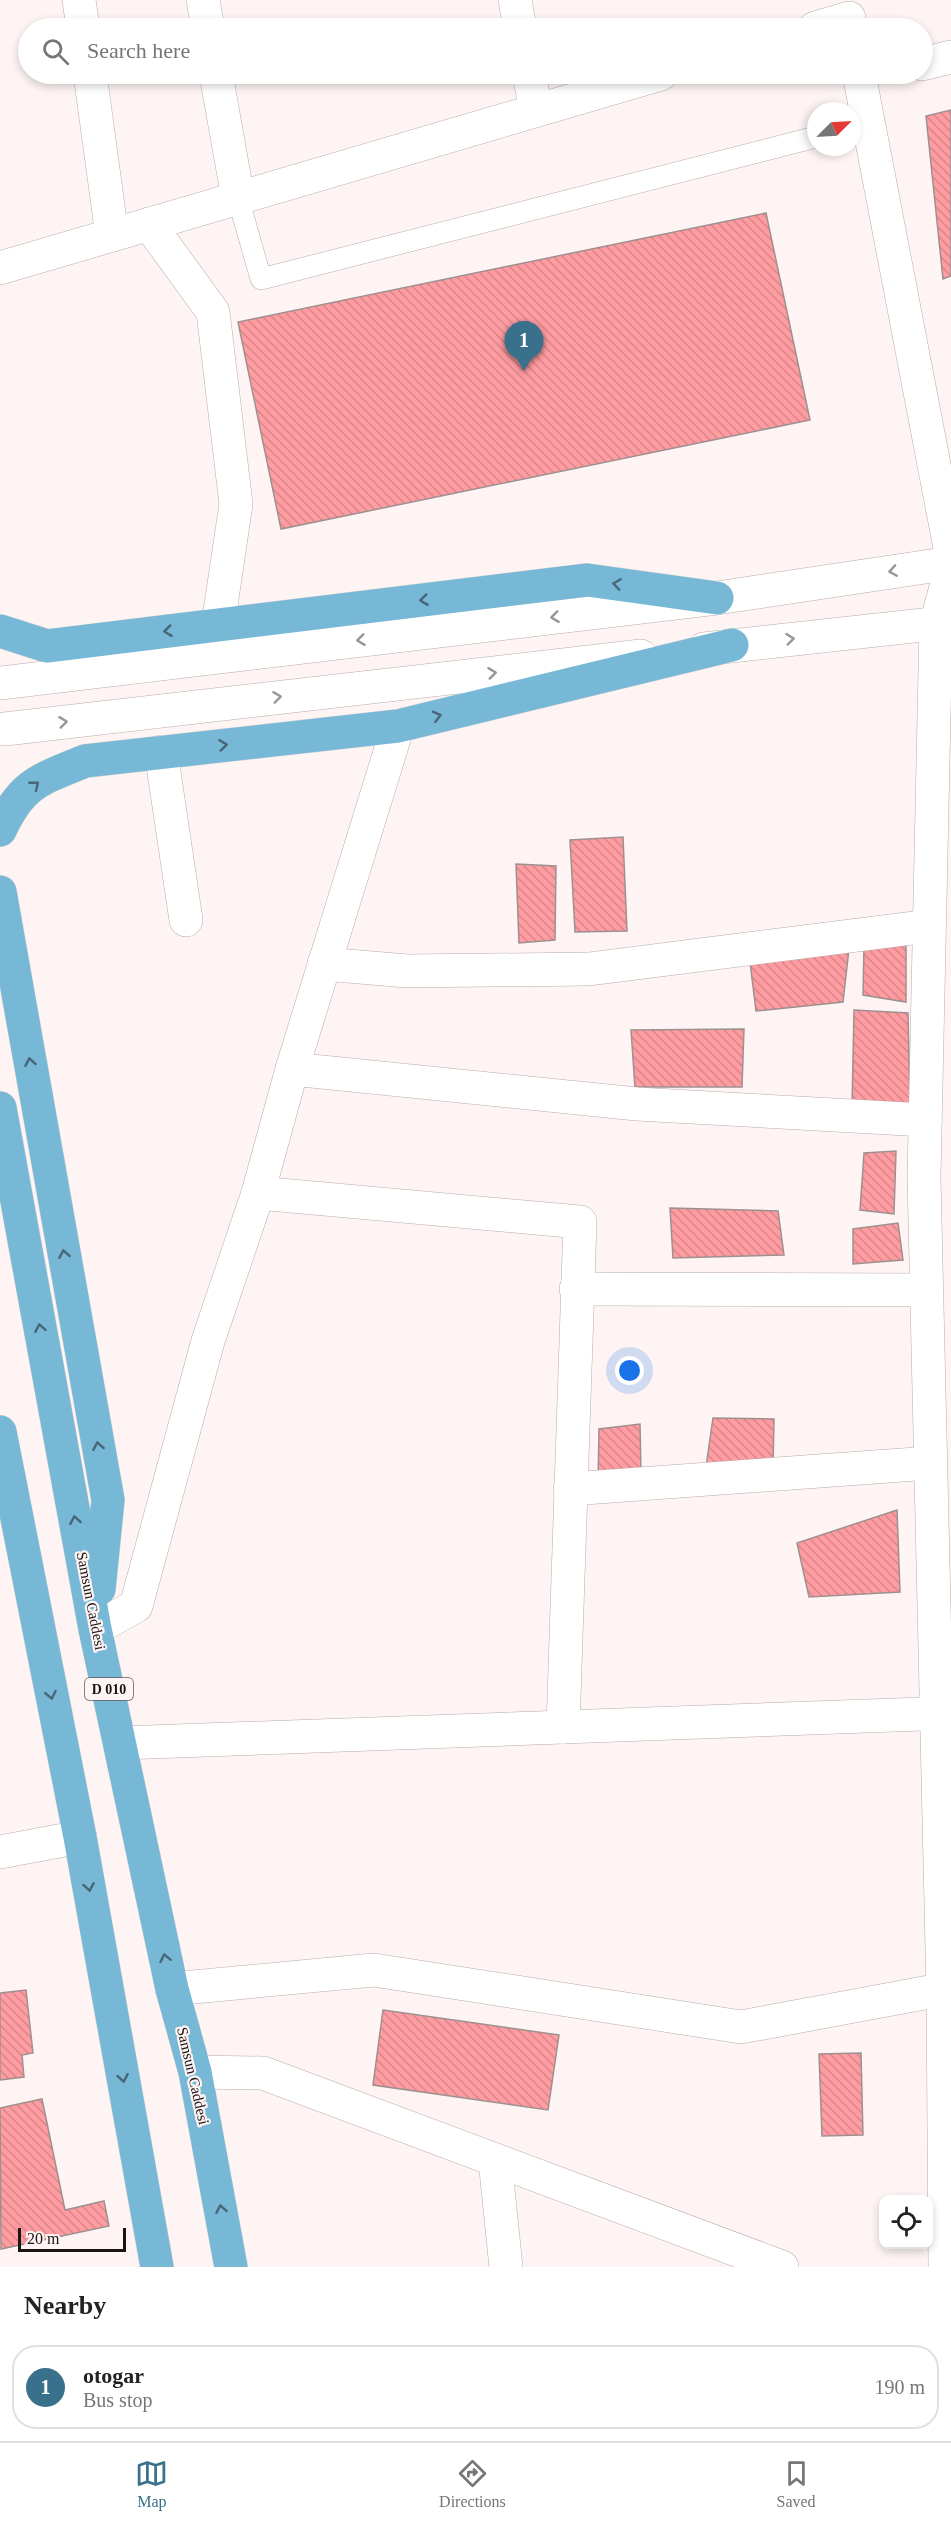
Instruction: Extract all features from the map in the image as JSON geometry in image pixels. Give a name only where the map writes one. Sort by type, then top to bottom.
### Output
[{"type":"highway","points":[[0,631],[47,646],[587,580],[717,598]]},
{"type":"highway","points":[[0,830],[11,807],[37,780],[85,761],[398,726],[732,645]]},
{"type":"highway","points":[[0,891],[108,1500],[95,1629]]},
{"type":"highway","name":"Samsun Caddesi","points":[[0,1108],[95,1629],[122,1743],[172,1989],[195,2072],[231,2267]]},
{"type":"highway","points":[[0,1432],[80,1837],[157,2267]]},
{"type":"highway","points":[[0,1554],[43,1652]]},
{"type":"street","points":[[80,0],[82,18]]},
{"type":"street","points":[[203,0],[206,18]]},
{"type":"street","points":[[515,0],[518,18]]},
{"type":"street","points":[[933,61],[951,57]]},
{"type":"street","points":[[91,84],[112,235]]},
{"type":"street","points":[[218,84],[238,198]]},
{"type":"street","points":[[531,84],[536,110]]},
{"type":"street","points":[[0,268],[626,84]]},
{"type":"street","points":[[861,120],[867,84]]},
{"type":"street","points":[[861,131],[951,553]]},
{"type":"street","points":[[149,224],[213,312],[236,504],[218,625]]},
{"type":"street","points":[[0,683],[717,598],[951,563]]},
{"type":"street","points":[[947,2266],[944,1714],[930,1463],[939,1326],[926,1290],[925,1120],[929,926],[943,623],[951,569]]},
{"type":"street","points":[[5,729],[732,645],[943,623]]},
{"type":"street","points":[[95,1629],[136,1606],[208,1341],[258,1193],[292,1068],[398,726]]},
{"type":"street","points":[[161,752],[186,920]]},
{"type":"street","points":[[324,964],[407,971],[589,969],[929,926]]},
{"type":"street","points":[[292,1068],[637,1104],[925,1120]]},
{"type":"street","points":[[258,1193],[580,1222],[563,1727]]},
{"type":"street","points":[[576,1289],[926,1290]]},
{"type":"street","points":[[570,1488],[930,1463]]},
{"type":"street","points":[[122,1743],[944,1714]]},
{"type":"street","points":[[0,1852],[80,1837]]},
{"type":"street","points":[[172,1989],[374,1970],[741,2027],[947,1989]]},
{"type":"street","points":[[195,2072],[263,2073],[782,2267]]},
{"type":"street","points":[[495,2160],[506,2267]]},
{"type":"lane","points":[[238,198],[261,279],[807,139]]},
{"type":"building","points":[[951,110],[951,276],[943,279],[926,116]]},
{"type":"building","points":[[766,213],[810,420],[281,529],[238,322]]},
{"type":"building","points":[[623,837],[627,931],[575,932],[570,840]]},
{"type":"building","points":[[516,864],[556,866],[555,940],[519,943]]},
{"type":"building","points":[[906,944],[906,1002],[863,995],[864,947]]},
{"type":"building","points":[[849,949],[843,1002],[756,1011],[750,962]]},
{"type":"building","points":[[854,1010],[908,1013],[910,1105],[852,1107]]},
{"type":"building","points":[[744,1029],[742,1087],[635,1087],[631,1030]]},
{"type":"building","points":[[896,1151],[894,1214],[860,1210],[864,1153]]},
{"type":"building","points":[[670,1208],[778,1211],[784,1255],[673,1258]]},
{"type":"building","points":[[898,1223],[903,1260],[853,1264],[853,1229]]},
{"type":"building","points":[[713,1418],[774,1419],[773,1469],[706,1467]]},
{"type":"building","points":[[640,1424],[641,1474],[598,1483],[599,1429]]},
{"type":"building","points":[[897,1510],[900,1592],[809,1597],[797,1543]]},
{"type":"building","points":[[26,1990],[33,2053],[22,2055],[24,2077],[0,2080],[0,1993]]},
{"type":"building","points":[[383,2010],[559,2035],[548,2110],[373,2085]]},
{"type":"building","points":[[861,2053],[863,2135],[822,2136],[819,2054]]},
{"type":"building","points":[[42,2099],[65,2210],[104,2201],[109,2226],[1,2249],[0,2108]]},
{"type":"place","name":"otogar","points":[[524,371]]}]
